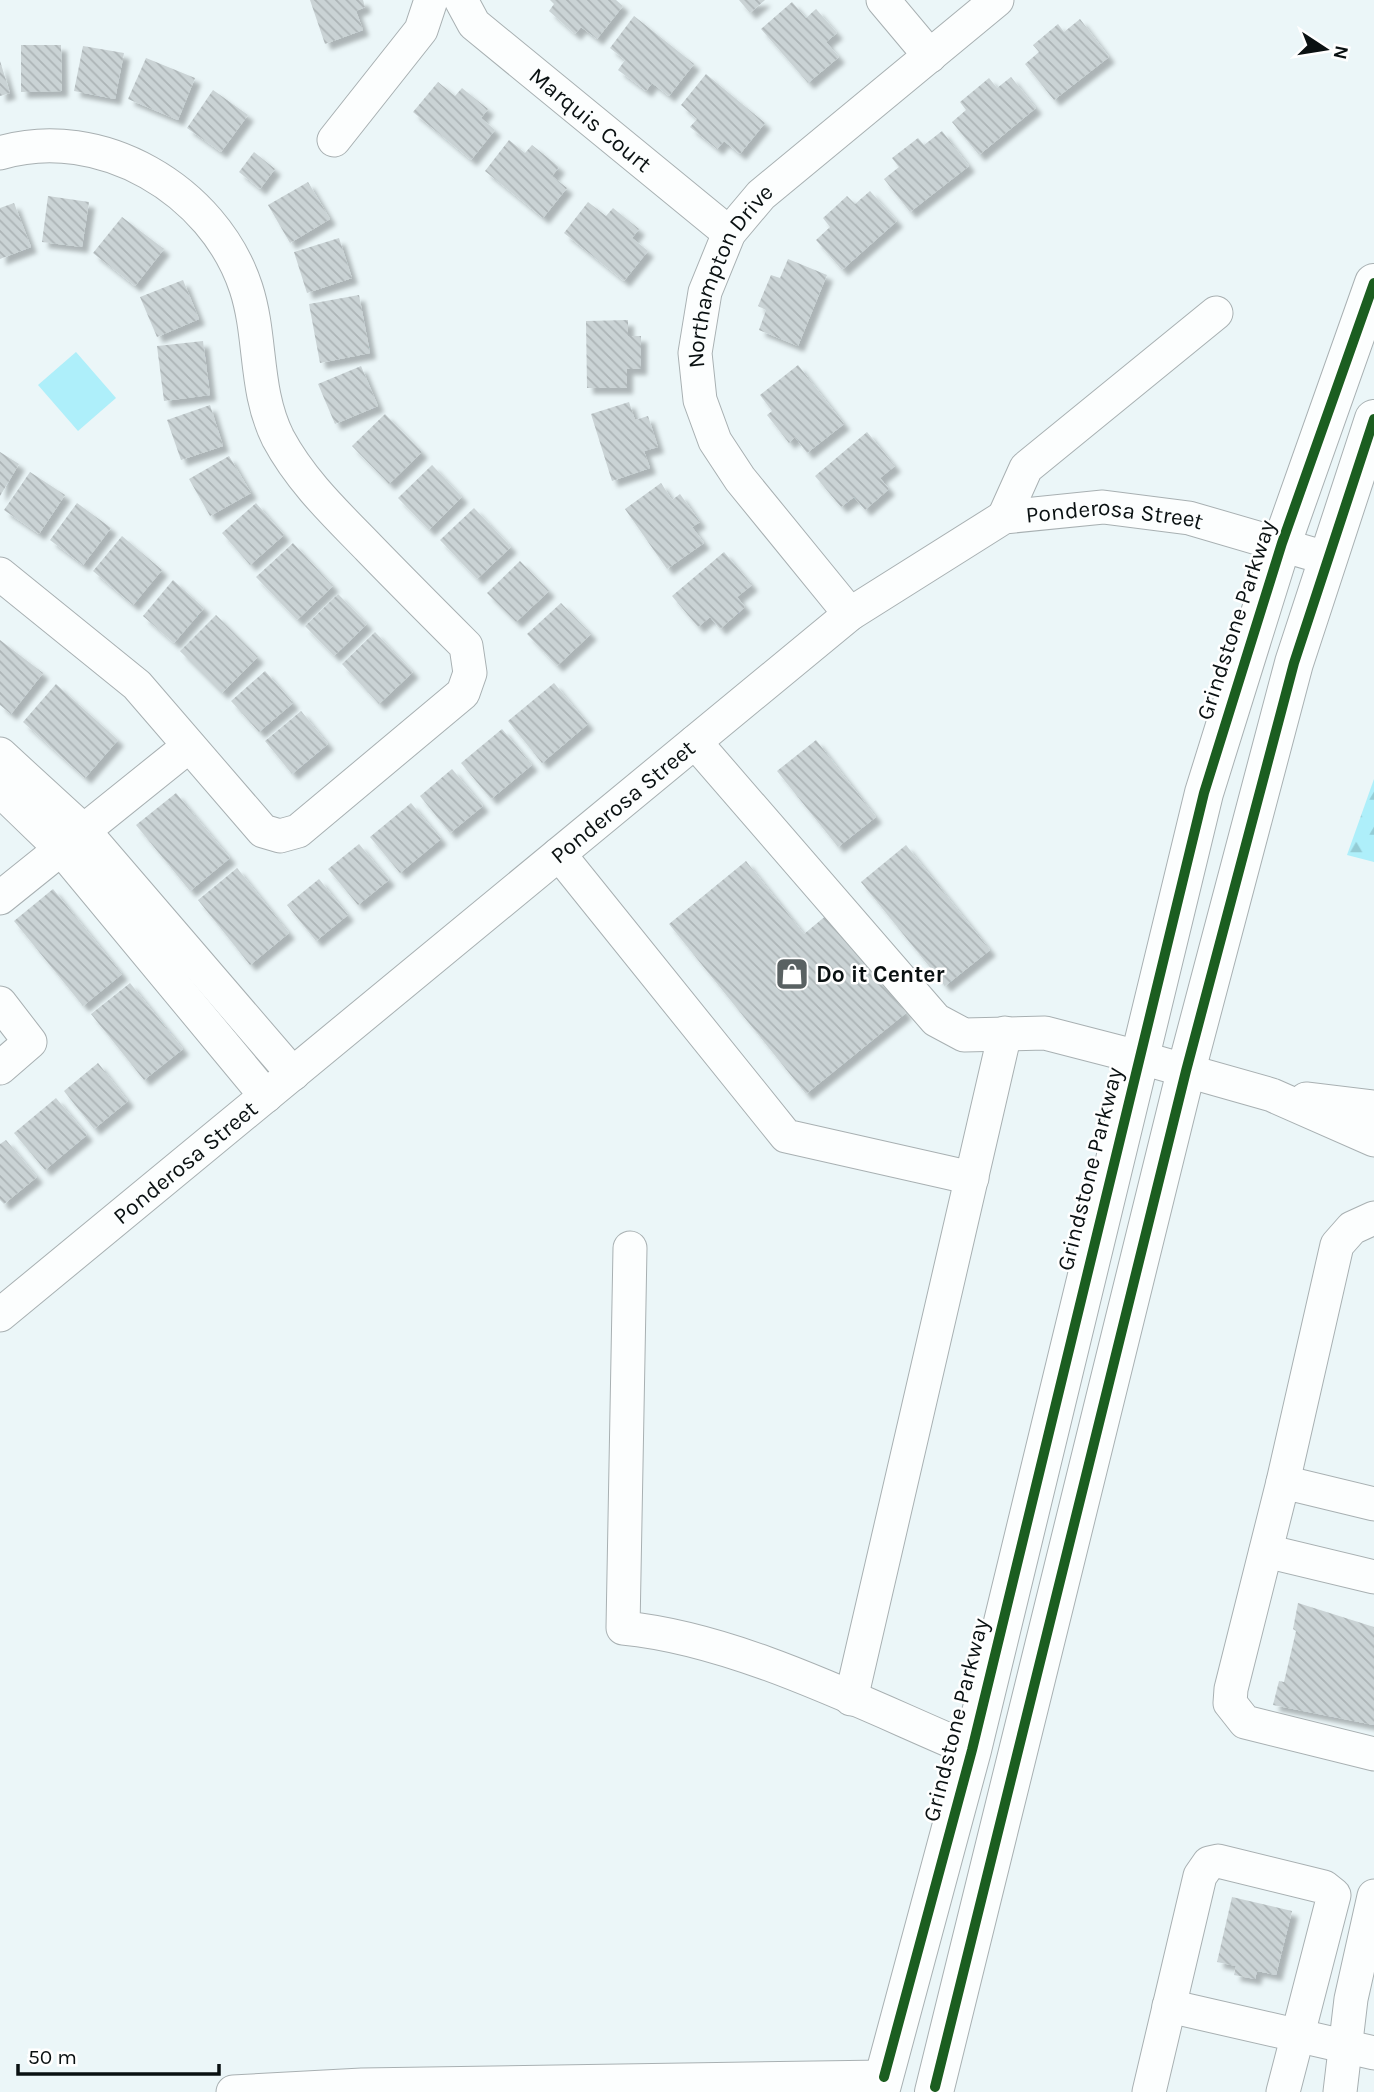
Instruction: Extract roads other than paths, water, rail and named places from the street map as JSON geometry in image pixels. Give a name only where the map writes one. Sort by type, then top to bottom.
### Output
[{"type":"main road","name":"Grindstone Parkway","points":[[887,2087],[939,1872],[972,1750],[1203,793],[1282,543],[1374,283]]},
{"type":"main road","points":[[939,1872],[946,1920],[911,2073],[916,2081],[942,2090],[1186,1071],[1294,663],[1326,558],[1374,419]]},
{"type":"street","points":[[334,140],[421,30],[430,0]]},
{"type":"street","name":"Marquis Court","points":[[461,0],[474,24],[729,233]]},
{"type":"street","points":[[883,0],[930,56]]},
{"type":"street","name":"Northampton Drive","points":[[850,614],[740,479],[715,441],[700,400],[695,353],[705,292],[729,233],[761,195],[997,0]]},
{"type":"street","points":[[0,153],[21,147],[82,148],[119,158],[163,181],[197,207],[223,241],[246,287],[254,326],[261,393],[278,437],[310,488],[466,646],[470,673],[463,693],[298,831],[280,836],[263,831],[137,685],[0,574]]},
{"type":"street","points":[[1004,517],[1026,468],[1216,313]]},
{"type":"street","name":"Ponderosa Street","points":[[0,1315],[850,614],[1004,517],[1103,507],[1189,518],[1326,558]]},
{"type":"street","points":[[695,742],[936,1020],[964,1035],[1045,1033],[1138,1057],[1272,1095],[1374,1140]]},
{"type":"street","points":[[0,898],[189,746]]},
{"type":"street","points":[[0,754],[178,964],[293,1074]]},
{"type":"street","points":[[0,790],[74,841]]},
{"type":"street","points":[[559,854],[786,1136],[972,1178]]},
{"type":"street","points":[[178,964],[266,1096]]},
{"type":"street","points":[[0,1003],[30,1042],[0,1068]]},
{"type":"street","points":[[851,1699],[1005,1033]]},
{"type":"street","points":[[1272,1095],[1374,1107]]},
{"type":"street","points":[[1374,1218],[1352,1228],[1338,1245],[1231,1689],[1230,1703],[1245,1722],[1374,1754]]},
{"type":"street","points":[[630,1248],[623,1629],[662,1632],[769,1666],[972,1750]]},
{"type":"street","points":[[1283,1482],[1374,1504]]},
{"type":"street","points":[[1266,1551],[1374,1577]]},
{"type":"street","points":[[1149,2092],[1200,1876],[1209,1864],[1218,1861],[1324,1887],[1334,1895],[1283,2092]]},
{"type":"street","points":[[1340,2092],[1359,2050],[1374,1896]]},
{"type":"street","points":[[1169,2006],[1359,2050]]},
{"type":"street","points":[[233,2092],[362,2085],[887,2087]]},
{"type":"place","name":"Do it Center","points":[[792,974]]}]
